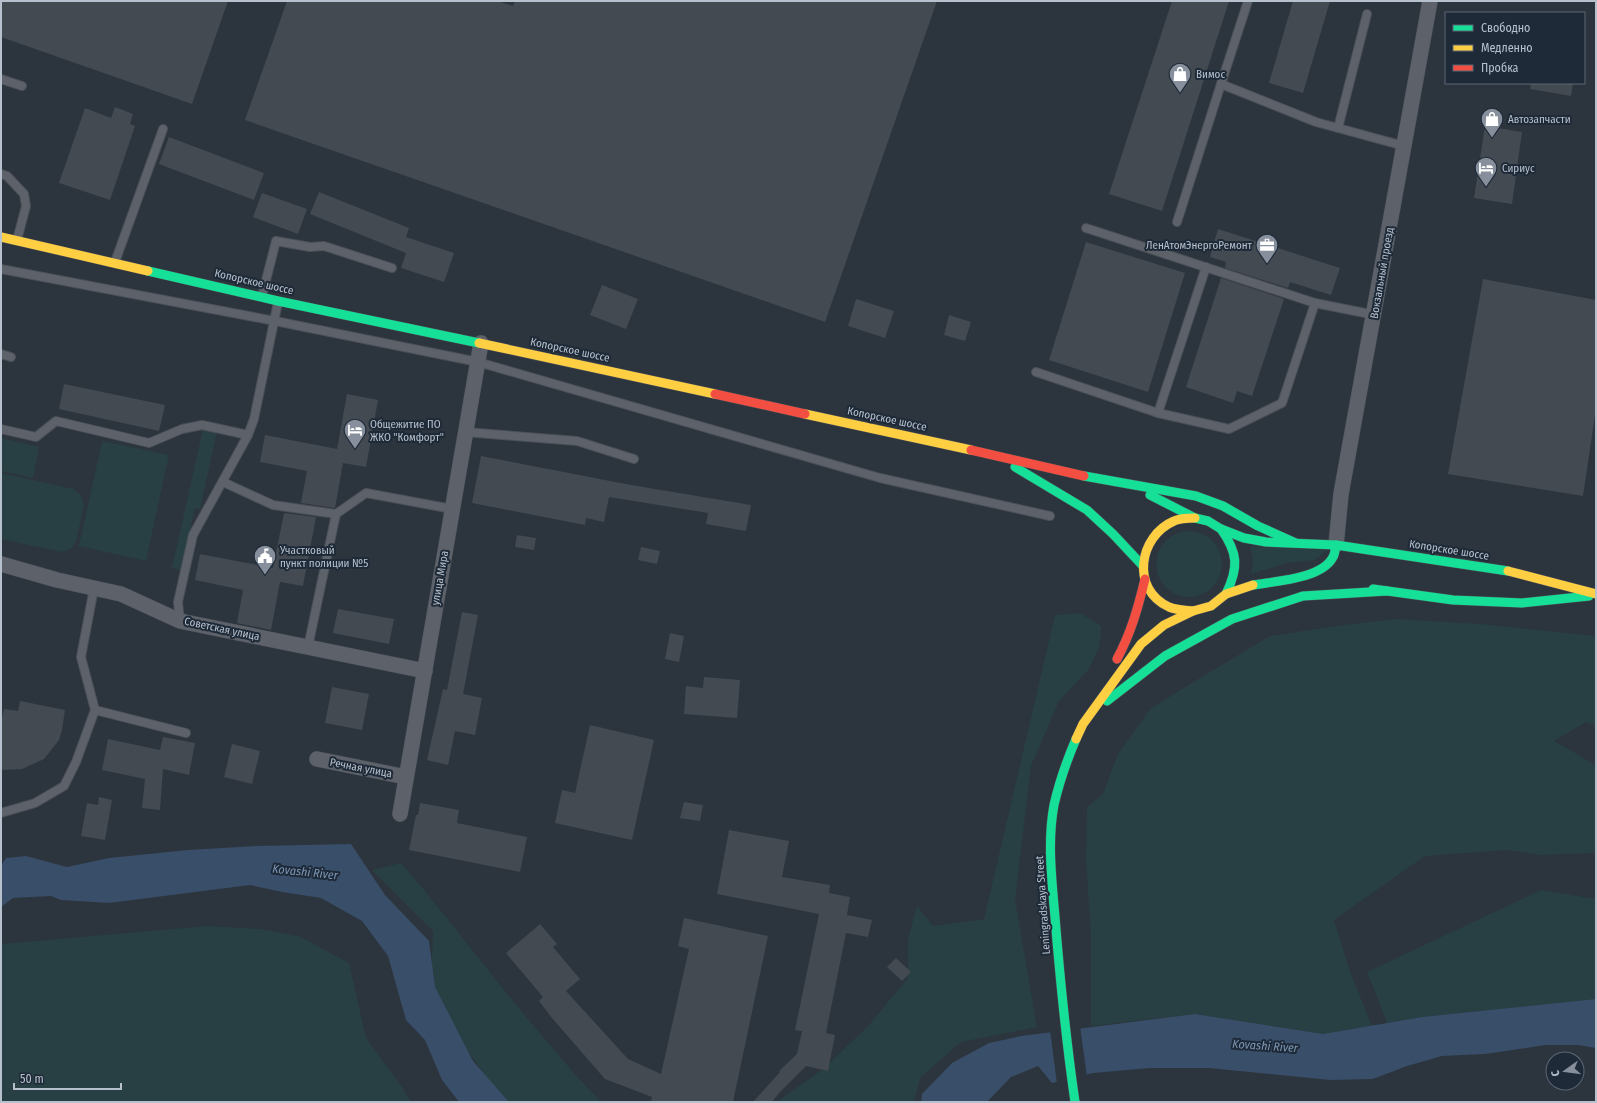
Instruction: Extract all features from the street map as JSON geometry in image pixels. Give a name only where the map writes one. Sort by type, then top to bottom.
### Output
[{"type":"main road","name":"Копорское шоссе","points":[[1,237],[115,262],[278,301],[481,343],[1135,487]]},
{"type":"main road","points":[[997,456],[1087,510],[1113,534],[1143,566]]},
{"type":"main road","points":[[1135,487],[1194,518],[1208,522],[1221,529],[1232,544],[1236,561],[1234,578],[1226,594]]},
{"type":"main road","points":[[1135,487],[1196,496],[1223,506],[1258,526],[1296,543]]},
{"type":"main road","points":[[1193,611],[1178,610],[1164,604],[1152,593],[1145,579],[1143,566],[1146,546],[1158,530],[1175,520],[1194,518]]},
{"type":"main road","name":"Копорское шоссе","points":[[1221,529],[1244,538],[1266,542],[1336,544],[1520,573],[1596,595]]},
{"type":"main road","points":[[1090,713],[1141,644],[1164,625],[1193,611],[1211,606],[1226,594],[1250,585],[1292,579],[1316,572],[1327,565],[1333,557],[1336,544]]},
{"type":"main road","points":[[1112,667],[1128,639],[1136,618],[1145,579]]},
{"type":"main road","points":[[1292,579],[1316,580]]},
{"type":"main road","points":[[1348,584],[1453,600],[1522,603],[1596,595]]},
{"type":"main road","points":[[1090,713],[1124,689],[1165,656],[1232,619],[1265,607],[1303,596],[1387,591]]},
{"type":"main road","points":[[1090,713],[1104,679]]},
{"type":"main road","name":"Leningradskaya Street","points":[[1075,1102],[1062,1008],[1051,872],[1051,830],[1054,805],[1069,755],[1090,713]]},
{"type":"street","name":"Вокзальный проезд","points":[[1336,544],[1341,494],[1430,1]]},
{"type":"street","name":"улица Мира","points":[[400,814],[481,343]]},
{"type":"street","name":"Советская улица","points":[[1,564],[121,594],[180,621],[424,671]]},
{"type":"street","name":"Речная улица","points":[[317,759],[406,777]]},
{"type":"lane","points":[[1177,222],[1248,1]]},
{"type":"lane","points":[[1338,128],[1366,14]]},
{"type":"lane","points":[[1,80],[22,86]]},
{"type":"lane","points":[[1221,84],[1316,122],[1404,146]]},
{"type":"lane","points":[[115,262],[163,129]]},
{"type":"lane","points":[[1,174],[7,176],[24,194],[26,206],[17,240]]},
{"type":"lane","points":[[1086,228],[1315,303],[1374,315]]},
{"type":"lane","points":[[262,297],[276,241],[310,247],[324,246],[392,268]]},
{"type":"lane","points":[[1158,412],[1206,267]]},
{"type":"lane","points":[[1,269],[275,321],[478,362],[880,478],[1050,516]]},
{"type":"lane","points":[[180,621],[178,602],[193,535],[248,435],[254,419],[278,301]]},
{"type":"lane","points":[[1036,372],[1158,412],[1229,429],[1282,403],[1315,303]]},
{"type":"lane","points":[[1,354],[10,357]]},
{"type":"lane","points":[[1,429],[36,437],[56,421],[149,443],[182,429],[202,425],[248,435]]},
{"type":"lane","points":[[465,432],[577,441],[634,459]]},
{"type":"lane","points":[[223,482],[273,504],[336,514]]},
{"type":"lane","points":[[308,647],[336,514],[366,493],[452,508]]},
{"type":"lane","points":[[1,813],[35,803],[64,786],[76,762],[95,710],[81,657],[94,588]]},
{"type":"lane","points":[[95,710],[186,733]]},
{"type":"green space","points":[[203,429],[217,432],[200,509],[195,508],[181,570],[172,568]]},
{"type":"green space","points":[[1,438],[39,447],[33,478],[1,471]]},
{"type":"green space","points":[[102,441],[169,455],[146,561],[79,546]]},
{"type":"green space","points":[[1,473],[74,489],[81,495],[84,505],[76,542],[71,549],[62,552],[1,539]]},
{"type":"green space","points":[[1182,531],[1196,531],[1208,536],[1217,545],[1222,557],[1220,577],[1213,588],[1196,597],[1182,597],[1170,592],[1161,583],[1156,571],[1156,557],[1161,545],[1170,536]]},
{"type":"green space","points":[[1250,546],[1328,550],[1315,560],[1287,563],[1251,574],[1253,560]]},
{"type":"green space","points":[[1080,613],[1101,626],[1100,645],[1089,669],[1059,701],[1031,766],[1015,900],[1037,1027],[961,1042],[920,1078],[914,1102],[777,1102],[823,1069],[868,1026],[908,978],[908,939],[917,906],[933,926],[984,919],[1055,615]]},
{"type":"green space","points":[[1396,619],[1481,624],[1596,636],[1596,726],[1586,722],[1554,741],[1596,765],[1596,853],[1540,855],[1508,850],[1425,856],[1334,920],[1350,971],[1372,1026],[1323,1034],[1195,1014],[1091,1026],[1091,935],[1086,861],[1087,807],[1103,794],[1118,754],[1150,709],[1270,636]]},
{"type":"green space","points":[[401,863],[539,1032],[577,1077],[602,1102],[508,1102],[491,1083],[459,1039],[431,989],[433,931],[372,870]]},
{"type":"green space","points":[[1541,890],[1596,899],[1596,999],[1422,1017],[1387,1023],[1367,972]]},
{"type":"green space","points":[[207,926],[260,929],[299,936],[349,963],[366,1038],[402,1087],[411,1102],[1,1102],[1,944]]},
{"type":"water","name":"Kovashi River","points":[[351,844],[385,895],[429,941],[435,987],[473,1061],[509,1102],[459,1102],[442,1080],[425,1040],[406,1020],[388,956],[362,921],[321,898],[250,885],[109,903],[61,900],[51,896],[13,898],[1,907],[1,866],[6,858],[26,856],[67,867],[109,858],[188,850],[256,846]]},
{"type":"water","name":"Kovashi River","points":[[1596,999],[1596,1048],[1578,1045],[1546,1045],[1485,1054],[1442,1056],[1407,1066],[1373,1079],[1330,1080],[1209,1068],[1150,1068],[1093,1073],[1052,1083],[1038,1066],[1011,1077],[987,1102],[921,1102],[922,1094],[952,1063],[989,1043],[1021,1036],[1195,1014],[1323,1034],[1422,1017]]},
{"type":"pier","points":[[1080,1026],[1087,1077],[1057,1084],[1050,1030]]},
{"type":"building","points":[[1,1],[228,1],[192,104],[1,37]]},
{"type":"building","points":[[287,1],[497,1],[513,6],[515,1],[937,1],[825,322],[245,120]]},
{"type":"building","points":[[1172,1],[1229,1],[1162,211],[1109,194]]},
{"type":"building","points":[[1293,1],[1330,1],[1303,93],[1269,83]]},
{"type":"building","points":[[1531,84],[1573,84],[1571,96],[1530,89]]},
{"type":"building","points":[[115,107],[133,114],[130,124],[135,126],[110,200],[59,183],[85,108],[111,118]]},
{"type":"building","points":[[1485,126],[1522,132],[1512,204],[1474,198]]},
{"type":"building","points":[[169,137],[264,173],[254,200],[159,164]]},
{"type":"building","points":[[319,192],[409,228],[406,237],[454,253],[444,282],[401,268],[406,253],[310,214]]},
{"type":"building","points":[[262,193],[307,209],[298,234],[253,217]]},
{"type":"building","points":[[1218,229],[1340,268],[1331,295],[1290,282],[1288,288],[1225,268],[1226,262],[1210,257]]},
{"type":"building","points":[[1086,242],[1185,273],[1148,392],[1049,360]]},
{"type":"building","points":[[1221,278],[1284,299],[1252,396],[1237,391],[1233,403],[1186,387]]},
{"type":"building","points":[[1483,279],[1596,300],[1596,408],[1583,496],[1448,474]]},
{"type":"building","points":[[602,285],[638,299],[626,329],[590,315]]},
{"type":"building","points":[[856,299],[894,311],[885,338],[848,326]]},
{"type":"building","points":[[949,315],[971,322],[965,341],[944,335]]},
{"type":"building","points":[[64,384],[165,405],[159,431],[59,409]]},
{"type":"building","points":[[347,394],[378,400],[366,467],[343,463],[335,508],[301,503],[307,471],[260,462],[265,435],[337,449]]},
{"type":"building","points":[[481,456],[631,485],[751,505],[746,531],[706,524],[708,513],[609,497],[604,522],[586,518],[585,525],[472,503]]},
{"type":"building","points":[[284,513],[316,517],[303,586],[280,582],[271,630],[237,623],[243,590],[195,580],[200,554],[273,568]]},
{"type":"building","points":[[517,535],[536,538],[534,550],[515,547]]},
{"type":"building","points":[[641,547],[660,551],[657,564],[638,560]]},
{"type":"building","points":[[338,609],[394,619],[389,644],[333,633]]},
{"type":"building","points":[[462,612],[478,615],[463,694],[482,698],[475,735],[455,731],[448,765],[427,760],[443,689],[447,690]]},
{"type":"building","points":[[670,633],[684,636],[679,662],[665,659]]},
{"type":"building","points":[[704,677],[740,680],[737,718],[684,714],[686,686],[703,688]]},
{"type":"building","points":[[332,687],[369,694],[362,730],[325,723]]},
{"type":"building","points":[[20,701],[65,710],[62,730],[59,740],[44,759],[22,769],[1,770],[1,721],[4,709],[18,711]]},
{"type":"building","points":[[590,725],[654,740],[632,840],[555,823],[562,790],[575,793]]},
{"type":"building","points":[[163,737],[195,743],[189,775],[163,769],[160,810],[142,808],[145,779],[102,770],[108,739],[160,750]]},
{"type":"building","points":[[232,744],[260,751],[252,784],[224,777]]},
{"type":"building","points":[[99,797],[112,800],[105,840],[81,836],[87,803],[98,805]]},
{"type":"building","points":[[684,802],[703,805],[700,821],[680,818]]},
{"type":"building","points":[[420,803],[459,810],[457,823],[527,837],[520,872],[409,850]]},
{"type":"building","points":[[729,830],[789,841],[782,877],[830,885],[829,893],[850,897],[847,915],[872,920],[868,937],[846,933],[826,1033],[835,1035],[828,1071],[806,1066],[772,1102],[753,1102],[780,1072],[779,1071],[797,1054],[802,1031],[795,1030],[819,914],[717,894]]},
{"type":"building","points":[[684,918],[768,936],[733,1102],[651,1102],[652,1097],[605,1079],[552,1018],[539,1001],[543,997],[506,953],[540,924],[557,944],[553,947],[580,979],[566,991],[628,1059],[661,1074],[689,949],[678,946]]},
{"type":"building","points":[[896,958],[911,972],[902,981],[887,967]]},
{"type":"traffic: fast","points":[[148,271],[278,301],[479,343]]},
{"type":"traffic: fast","points":[[1015,467],[1087,510],[1113,534],[1143,566]]},
{"type":"traffic: fast","points":[[1084,476],[1196,496],[1223,506],[1258,526],[1296,543]]},
{"type":"traffic: fast","points":[[1150,495],[1195,518],[1208,521],[1221,529],[1244,538],[1266,542],[1336,545],[1508,571]]},
{"type":"traffic: fast","points":[[1221,529],[1231,545],[1235,560],[1233,576],[1226,594]]},
{"type":"traffic: fast","points":[[1253,585],[1297,578],[1319,570],[1333,557],[1336,545]]},
{"type":"traffic: fast","points":[[1373,589],[1453,600],[1522,603],[1589,596]]},
{"type":"traffic: fast","points":[[1107,701],[1165,656],[1232,619],[1303,596],[1387,591]]},
{"type":"traffic: fast","points":[[1075,1102],[1061,986],[1050,847],[1052,819],[1058,788],[1076,739]]},
{"type":"traffic: slow","points":[[1,237],[148,271]]},
{"type":"traffic: slow","points":[[479,343],[715,394]]},
{"type":"traffic: slow","points":[[805,414],[971,450]]},
{"type":"traffic: slow","points":[[1193,611],[1172,608],[1157,599],[1148,588],[1144,576],[1144,563],[1147,550],[1153,538],[1162,528],[1176,520],[1195,518]]},
{"type":"traffic: slow","points":[[1508,571],[1596,594]]},
{"type":"traffic: slow","points":[[1076,739],[1083,724],[1141,644],[1164,625],[1193,611],[1211,606],[1226,594],[1253,585]]},
{"type":"traffic: jam","points":[[715,394],[805,414]]},
{"type":"traffic: jam","points":[[971,450],[1084,476]]},
{"type":"traffic: jam","points":[[1117,659],[1134,620],[1145,579]]},
{"type":"place","name":"Вимос","points":[[1180,94]]},
{"type":"place","name":"Автозапчасти","points":[[1492,138]]},
{"type":"place","name":"Сириус","points":[[1486,188]]},
{"type":"place","name":"ЛенАтомЭнергоРемонт","points":[[1267,264]]},
{"type":"place","name":"Общежитие ПО ЖКО \"Комфорт\"","points":[[355,450]]},
{"type":"place","name":"Участковый пункт полиции №5","points":[[265,576]]}]
